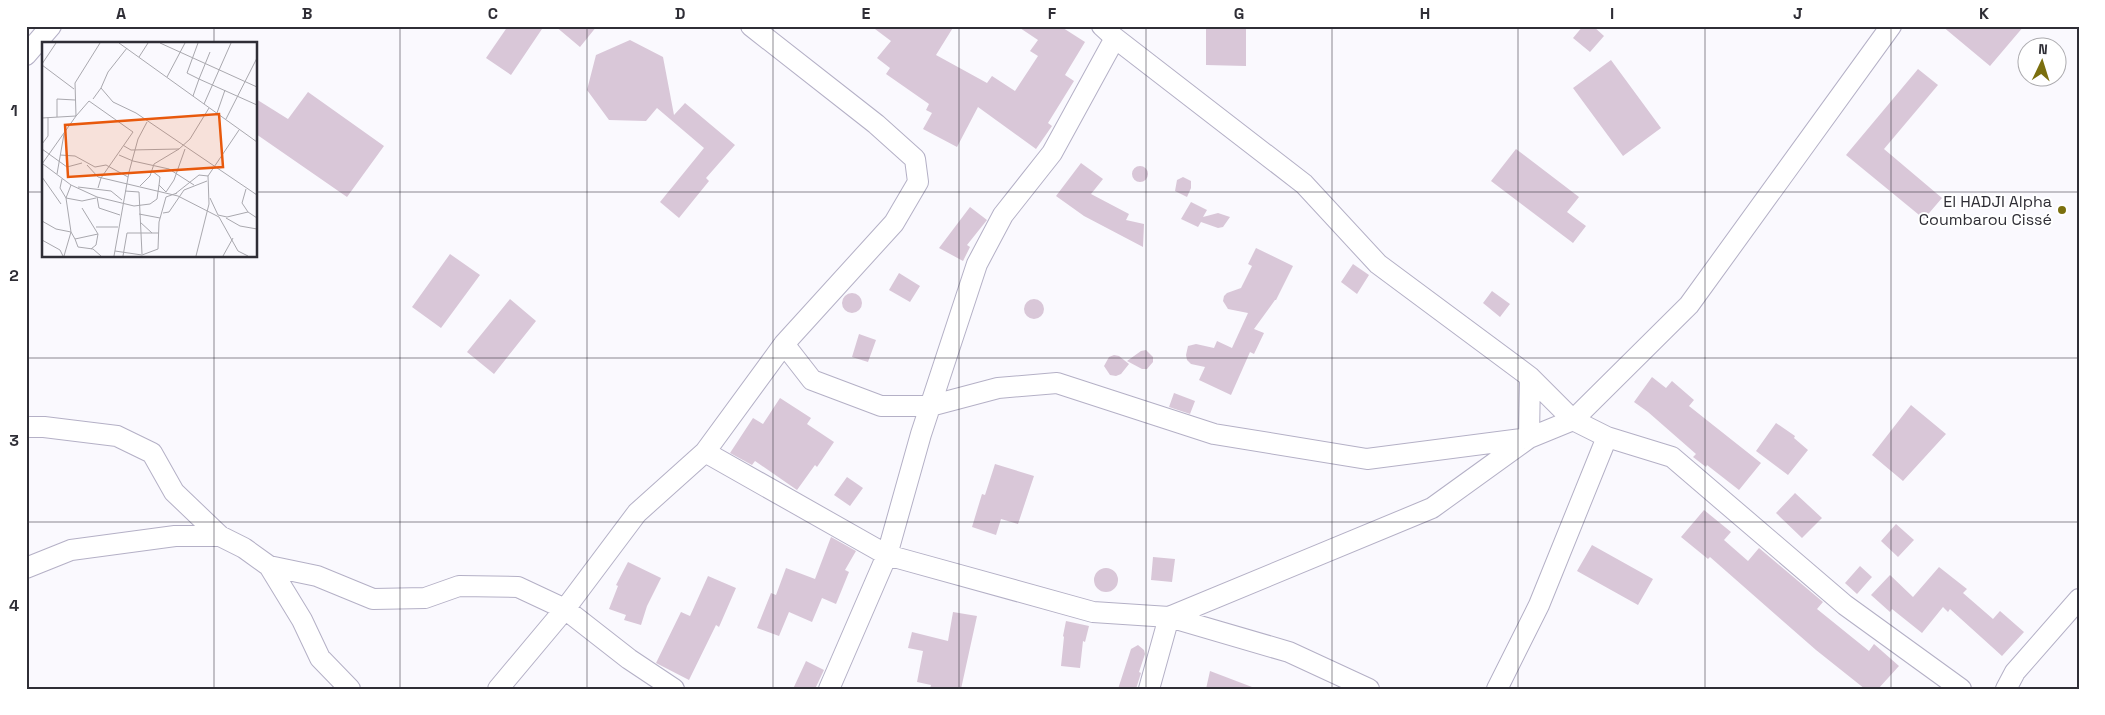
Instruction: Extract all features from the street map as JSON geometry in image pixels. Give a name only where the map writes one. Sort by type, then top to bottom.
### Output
[{"type":"street","points":[[26,56],[51,26]]},
{"type":"street","points":[[498,689],[565,609],[637,513],[705,452],[784,344],[894,223],[918,182],[915,159],[876,124],[751,26]]},
{"type":"street","points":[[1169,617],[1432,508],[1529,438],[1573,420],[1689,305],[1891,26]]},
{"type":"street","points":[[829,689],[887,555],[930,406],[977,264],[1003,216],[1052,152],[1108,32],[1304,184],[1378,264],[1530,377],[1573,420],[1607,437],[1672,457],[1845,605],[1961,689]]},
{"type":"street","points":[[784,344],[812,380],[881,406],[930,406],[998,388],[1057,383],[1214,434],[1367,459],[1529,438]]},
{"type":"street","points":[[1529,438],[1530,377]]},
{"type":"street","points":[[26,427],[44,427],[117,436],[152,453],[174,492],[220,536],[244,548],[269,566],[302,620],[320,658],[350,689]]},
{"type":"street","points":[[1497,689],[1539,605],[1607,437]]},
{"type":"street","points":[[705,452],[887,555],[1093,612],[1169,617],[1289,652],[1369,689]]},
{"type":"street","points":[[26,568],[71,550],[175,536],[220,536]]},
{"type":"street","points":[[269,566],[317,576],[372,599],[425,598],[459,586],[518,587],[565,609],[629,659],[674,689]]},
{"type":"street","points":[[2006,689],[2015,672],[2079,599]]},
{"type":"street","points":[[1149,689],[1169,617]]},
{"type":"building","points":[[508,26],[544,26],[511,75],[486,58]]},
{"type":"building","points":[[555,26],[597,26],[580,47]]},
{"type":"building","points":[[871,26],[954,26],[936,55],[987,83],[992,76],[1015,91],[1038,56],[1030,51],[1038,40],[1017,26],[1060,26],[1085,42],[1065,75],[1074,81],[1048,123],[1052,126],[1036,149],[978,107],[957,147],[923,129],[932,113],[926,110],[929,104],[886,74],[890,68],[877,58],[891,41]]},
{"type":"building","points":[[1206,26],[1246,26],[1246,66],[1206,65]]},
{"type":"building","points":[[1583,26],[1593,26],[1604,36],[1590,52],[1573,38]]},
{"type":"building","points":[[1942,26],[2024,26],[1990,66]]},
{"type":"building","points":[[630,40],[663,57],[674,115],[685,103],[735,145],[706,178],[709,181],[679,218],[660,202],[704,148],[657,108],[646,121],[609,120],[587,90],[596,55]]},
{"type":"building","points":[[1611,60],[1661,128],[1623,156],[1573,88]]},
{"type":"building","points":[[1918,69],[1938,85],[1884,149],[1942,198],[1924,219],[1846,155]]},
{"type":"building","points":[[308,92],[384,146],[347,197],[258,135],[258,100],[288,119]]},
{"type":"building","points":[[1516,149],[1579,197],[1567,212],[1586,226],[1573,243],[1491,181]]},
{"type":"building","points":[[1081,163],[1103,179],[1091,194],[1129,214],[1126,220],[1144,224],[1143,247],[1084,216],[1056,196]]},
{"type":"building","points":[[1140,166],[1146,168],[1148,174],[1146,180],[1140,182],[1134,180],[1132,174],[1134,168]]},
{"type":"building","points":[[1183,177],[1191,181],[1191,188],[1187,197],[1175,191],[1177,180]]},
{"type":"building","points":[[1191,202],[1207,210],[1203,217],[1218,213],[1230,217],[1223,227],[1218,228],[1201,222],[1198,227],[1181,219]]},
{"type":"building","points":[[970,207],[987,220],[967,245],[970,247],[963,261],[939,248]]},
{"type":"building","points":[[1256,248],[1293,266],[1276,300],[1254,329],[1264,333],[1254,354],[1250,352],[1231,395],[1199,380],[1205,367],[1191,364],[1187,360],[1186,355],[1188,346],[1196,344],[1214,348],[1217,341],[1232,348],[1248,313],[1228,309],[1223,301],[1224,296],[1241,288],[1252,266],[1248,264]]},
{"type":"building","points":[[450,254],[480,275],[441,328],[412,307]]},
{"type":"building","points":[[1353,264],[1369,275],[1357,294],[1341,282]]},
{"type":"building","points":[[899,273],[920,286],[910,302],[889,290]]},
{"type":"building","points":[[1492,291],[1510,304],[1500,317],[1483,303]]},
{"type":"building","points":[[852,293],[859,296],[862,303],[859,310],[852,313],[845,310],[842,303],[845,296]]},
{"type":"building","points":[[510,299],[536,321],[494,374],[467,352]]},
{"type":"building","points":[[1034,299],[1041,302],[1044,309],[1041,316],[1034,319],[1027,316],[1024,309],[1027,302]]},
{"type":"building","points":[[859,334],[876,340],[868,362],[852,357]]},
{"type":"building","points":[[1146,350],[1153,357],[1153,362],[1147,369],[1142,369],[1127,361],[1141,351]]},
{"type":"building","points":[[1119,356],[1129,364],[1121,374],[1116,376],[1110,375],[1104,366],[1109,357]]},
{"type":"building","points":[[1652,377],[1666,388],[1672,381],[1694,400],[1689,406],[1761,463],[1739,490],[1707,465],[1706,467],[1693,457],[1696,454],[1634,402]]},
{"type":"building","points":[[1174,393],[1195,401],[1190,414],[1169,407]]},
{"type":"building","points":[[780,398],[811,418],[807,424],[834,442],[817,467],[815,465],[797,490],[755,461],[752,465],[730,453],[753,418],[763,424]]},
{"type":"building","points":[[1911,405],[1946,434],[1903,481],[1872,455]]},
{"type":"building","points":[[1776,423],[1795,436],[1794,438],[1808,450],[1788,475],[1756,451]]},
{"type":"building","points":[[995,464],[1034,476],[1018,524],[1001,519],[996,535],[972,527],[982,494],[985,495]]},
{"type":"building","points":[[847,477],[863,488],[850,506],[834,495]]},
{"type":"building","points":[[1795,493],[1822,518],[1802,538],[1776,513]]},
{"type":"building","points":[[1704,510],[1731,532],[1724,540],[1748,561],[1759,548],[1823,602],[1817,609],[1869,651],[1874,644],[1899,666],[1878,689],[1865,689],[1816,650],[1710,557],[1708,559],[1681,537]]},
{"type":"building","points":[[1896,524],[1914,540],[1898,557],[1881,541]]},
{"type":"building","points":[[831,537],[856,551],[845,570],[849,572],[836,604],[822,598],[812,622],[789,612],[779,636],[757,628],[771,593],[776,595],[786,568],[815,579]]},
{"type":"building","points":[[1592,545],[1653,579],[1638,605],[1577,571]]},
{"type":"building","points":[[1153,557],[1175,559],[1172,582],[1151,580]]},
{"type":"building","points":[[628,562],[661,578],[647,606],[641,625],[624,620],[626,615],[609,609],[618,586],[616,585]]},
{"type":"building","points":[[1860,566],[1872,577],[1857,594],[1845,583]]},
{"type":"building","points":[[1939,567],[1967,589],[1963,593],[1993,619],[2000,611],[2024,632],[2002,656],[1950,609],[1948,612],[1943,607],[1922,633],[1892,609],[1890,612],[1871,595],[1890,575],[1913,597]]},
{"type":"building","points":[[1106,568],[1111,569],[1117,575],[1117,585],[1111,591],[1106,592],[1101,591],[1095,585],[1094,580],[1095,575],[1101,569]]},
{"type":"building","points":[[708,576],[736,588],[719,627],[716,625],[689,680],[656,663],[681,612],[690,616]]},
{"type":"building","points":[[953,612],[977,616],[961,689],[930,689],[931,685],[917,682],[923,651],[908,648],[912,632],[948,641]]},
{"type":"building","points":[[1066,621],[1089,626],[1085,642],[1083,641],[1080,668],[1061,666]]},
{"type":"building","points":[[1138,645],[1144,650],[1145,654],[1136,689],[1118,689],[1131,649]]},
{"type":"building","points":[[806,661],[824,670],[815,689],[793,689]]},
{"type":"building","points":[[1210,671],[1252,687],[1252,689],[1206,689]]},
{"type":"place","name":"El HADJI Alpha Coumbarou Cissé","points":[[2062,210]]}]
